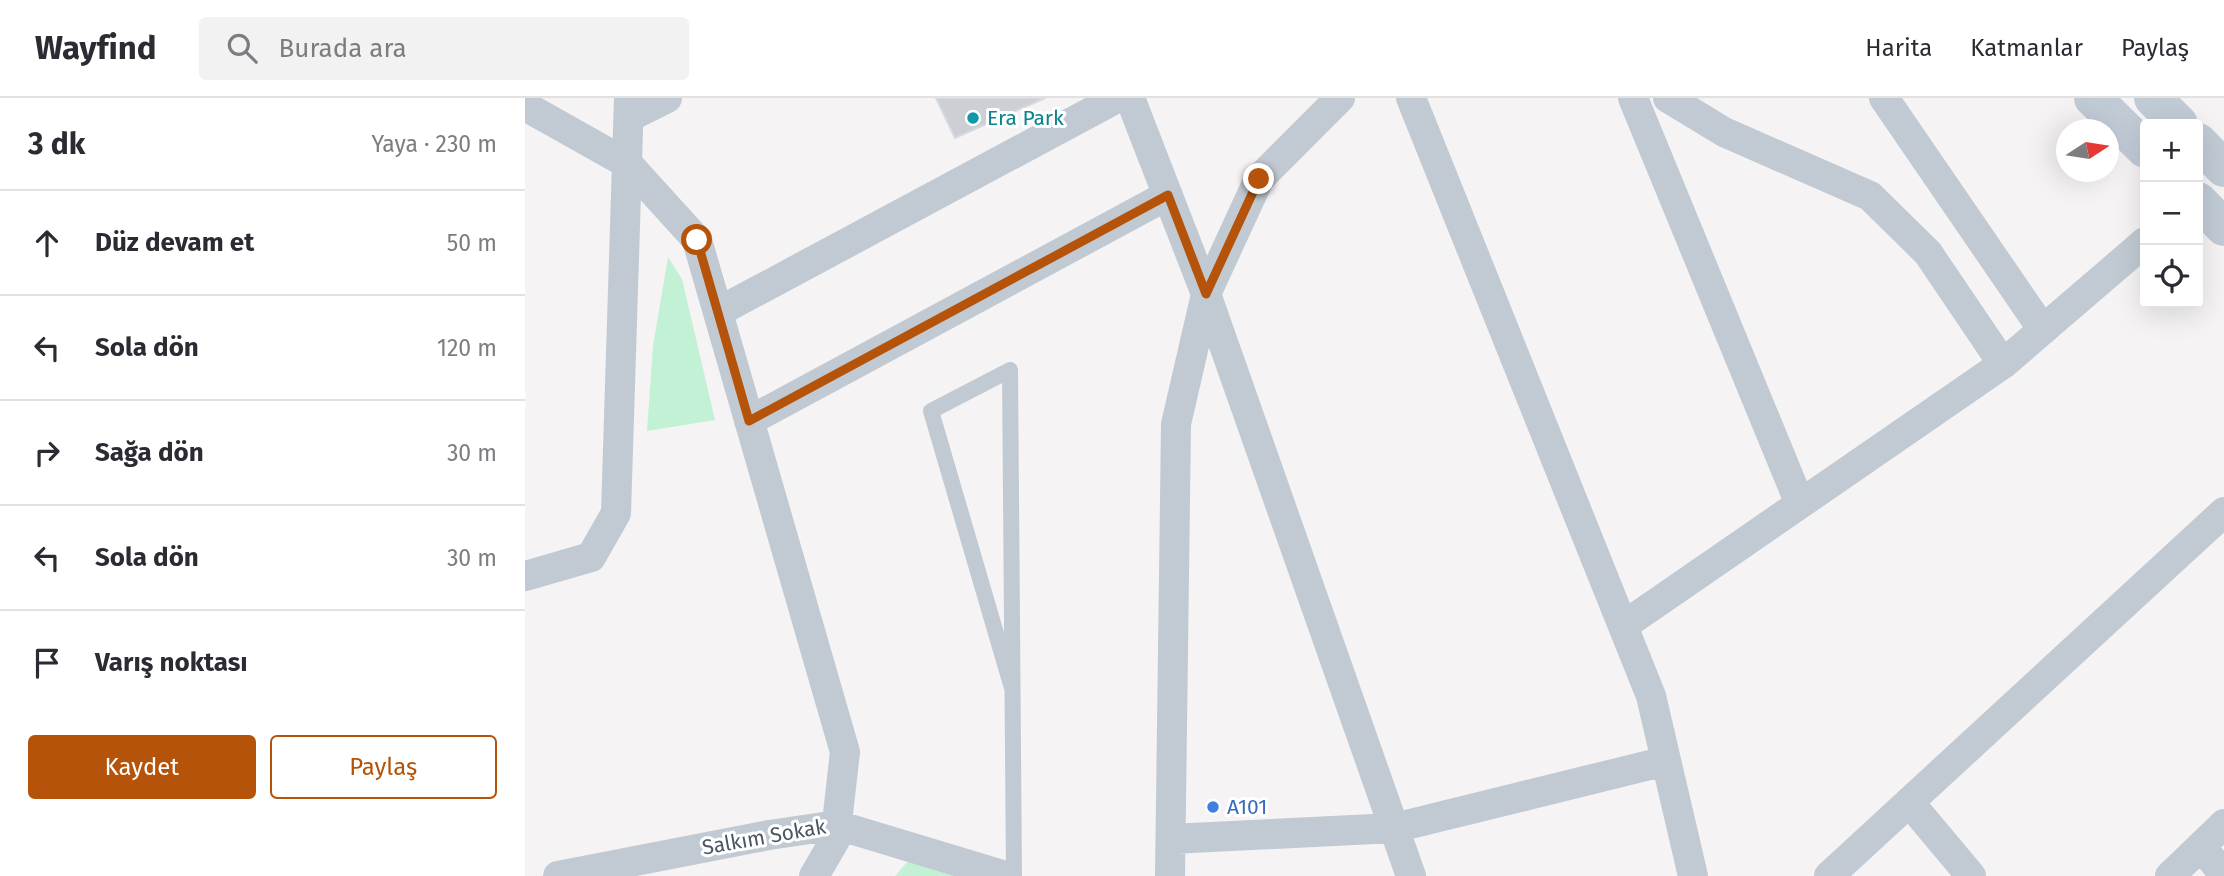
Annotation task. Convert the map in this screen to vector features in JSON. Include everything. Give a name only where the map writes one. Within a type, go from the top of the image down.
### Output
[{"type":"main road","points":[[2094,98],[2140,144]]},
{"type":"main road","points":[[2153,98],[2174,119]]},
{"type":"main road","points":[[2203,147],[2224,169]]},
{"type":"main road","points":[[2203,206],[2224,227]]},
{"type":"street","points":[[525,576],[591,557],[616,513],[629,108],[667,98]]},
{"type":"street","points":[[718,312],[1117,98]]},
{"type":"street","points":[[1130,98],[1206,294],[1411,876]]},
{"type":"street","points":[[1170,876],[1176,424],[1206,294],[1259,179],[1340,98]]},
{"type":"street","points":[[1411,98],[1651,696],[1693,876]]},
{"type":"street","points":[[1633,98],[1800,504]]},
{"type":"street","points":[[1668,98],[1724,132],[1870,196],[1928,253],[2003,364]]},
{"type":"street","points":[[1884,98],[2043,330]]},
{"type":"street","points":[[525,106],[628,164],[697,240],[845,752],[835,840],[814,876]]},
{"type":"street","points":[[749,421],[1168,195]]},
{"type":"street","points":[[1623,626],[2003,364],[2142,245]]},
{"type":"street","points":[[1829,876],[2224,512]]},
{"type":"street","points":[[1171,839],[1394,828],[1666,761]]},
{"type":"street","points":[[1909,802],[1971,876]]},
{"type":"street","points":[[2170,876],[2224,824]]},
{"type":"street","name":"Salkım Sokak","points":[[558,876],[769,835],[837,825],[1006,876]]},
{"type":"street","points":[[2201,846],[2224,875]]},
{"type":"lane","points":[[1012,688],[931,411],[1010,370],[1014,876]]},
{"type":"green space","points":[[668,257],[682,279],[715,420],[647,431],[653,346]]},
{"type":"green space","points":[[910,859],[964,876],[895,876]]},
{"type":"building","name":"Era Park","points":[[936,98],[1045,98],[955,138]]},
{"type":"place","name":"Era Park","points":[[973,118]]},
{"type":"place","name":"A101","points":[[1213,807]]},
{"type":"route","points":[[697,240],[749,421],[1168,195],[1206,294],[1259,179]]}]
